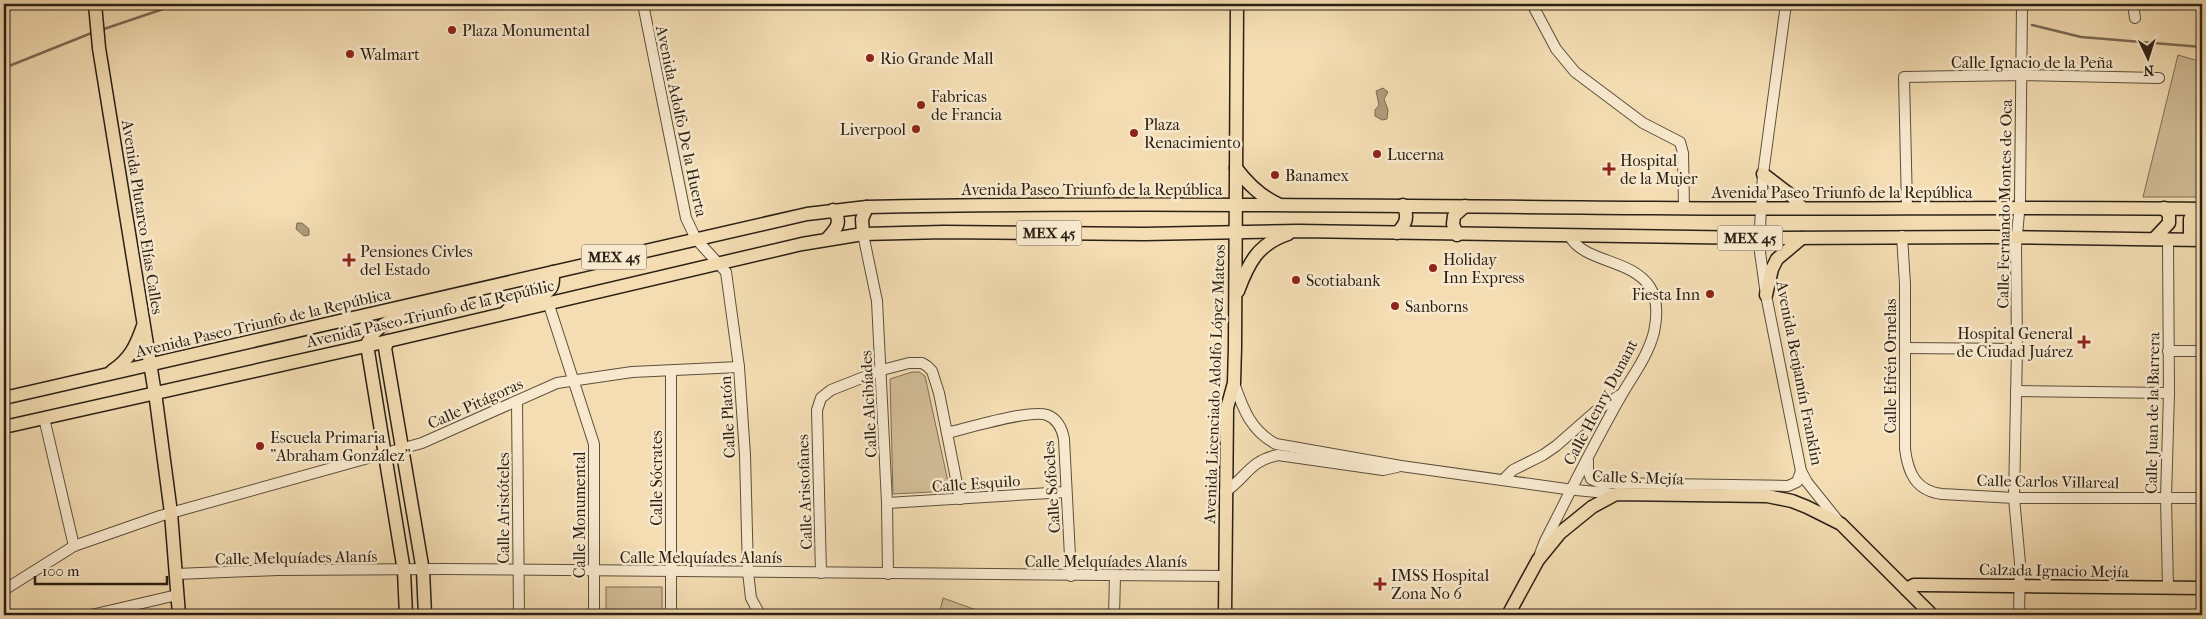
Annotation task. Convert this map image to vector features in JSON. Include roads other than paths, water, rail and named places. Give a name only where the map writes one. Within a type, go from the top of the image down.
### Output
[{"type":"main road","name":"Avenida Plutarco Elías Calles","points":[[95,4],[98,39],[151,365],[171,513],[178,615]]},
{"type":"main road","name":"Avenida Licenciado Adolfo López Mateos","points":[[1225,615],[1227,408],[1234,383],[1238,4]]},
{"type":"main road","points":[[1236,168],[1257,191],[1278,204]]},
{"type":"main road","points":[[1763,174],[1793,197],[1801,207]]},
{"type":"main road","name":"Avenida Paseo Triunfo de la República","points":[[4,398],[696,239],[833,210],[867,207],[1048,204],[1278,204],[1684,208],[2200,209]]},
{"type":"main road","points":[[1397,233],[1407,219],[1403,205]]},
{"type":"main road","points":[[1457,235],[1453,224],[1454,216],[1465,206]]},
{"type":"main road","points":[[864,234],[862,219],[867,207]]},
{"type":"main road","points":[[2154,239],[2169,224],[2169,215],[2164,208]]},
{"type":"main road","points":[[2196,240],[2190,219],[2200,209]]},
{"type":"main road","points":[[827,239],[836,230],[839,221],[833,210]]},
{"type":"main road","points":[[1235,298],[1245,271],[1257,253],[1273,239],[1298,231]]},
{"type":"main road","name":"MEX 45","points":[[864,234],[944,232],[1144,234],[1298,231],[1457,235],[1759,238],[1902,236],[2196,240]]},
{"type":"main road","name":"Avenida Paseo Triunfo de la Repúblic","points":[[4,427],[388,341],[719,263],[827,239],[864,234]]},
{"type":"main road","points":[[1766,295],[1772,269],[1777,259],[1802,238]]},
{"type":"main road","points":[[506,312],[516,300],[546,293],[550,290],[553,282],[553,272]]},
{"type":"main road","points":[[406,615],[404,571],[367,345],[372,335],[379,328],[408,315],[448,305],[456,301],[462,292]]},
{"type":"main road","points":[[408,315],[399,321],[398,327],[404,333],[411,335]]},
{"type":"main road","points":[[108,374],[124,363],[130,355],[137,345],[144,323]]},
{"type":"main road","points":[[388,341],[385,348],[423,570],[425,615]]},
{"type":"main road","points":[[1538,560],[1560,533],[1581,515],[1616,494]]},
{"type":"main road","name":"Calle S. Mejía","points":[[1616,494],[1767,496],[1792,501],[1841,524]]},
{"type":"main road","name":"Avenida Benjamín Franklin","points":[[1841,524],[1932,615]]},
{"type":"main road","name":"Calle Henry Dunant","points":[[1508,615],[1538,560]]},
{"type":"main road","name":"Calzada Ignacio Mejía","points":[[1906,589],[1922,585],[2202,588]]},
{"type":"street","name":"Avenida Adolfo De la Huerta","points":[[644,4],[686,218],[696,239],[719,263]]},
{"type":"street","points":[[1532,4],[1556,49],[1575,72],[1643,123],[1680,142],[1683,153],[1684,208]]},
{"type":"street","name":"Avenida Benjamín Franklin","points":[[1786,4],[1763,174],[1759,238],[1766,295],[1801,471],[1807,482],[1841,524]]},
{"type":"street","points":[[2133,4],[2135,18]]},
{"type":"street","name":"Calle Fernando Montes de Oca","points":[[2020,615],[2014,498],[2017,349],[2016,237],[2019,208],[2022,75],[2021,6]]},
{"type":"street","name":"Calle Ignacio de la Peña","points":[[1906,207],[1904,77],[2022,75],[2160,78]]},
{"type":"street","name":"Calle Alcibíades","points":[[864,234],[874,284],[882,370],[888,574]]},
{"type":"street","name":"Calle Henry Dunant","points":[[1538,560],[1545,541],[1588,458],[1621,395],[1640,365],[1654,331],[1656,309],[1652,290],[1642,278],[1632,270],[1577,246],[1569,235]]},
{"type":"street","name":"Calle Efrén Ornelas","points":[[1902,236],[1905,284],[1907,463],[1914,479],[1924,489]]},
{"type":"street","name":"Calle Juan de la Barrera","points":[[2168,240],[2169,393],[2166,498],[2168,587]]},
{"type":"street","name":"Calle Platón","points":[[719,263],[726,272],[739,367],[745,455],[748,572],[751,598],[760,615]]},
{"type":"street","name":"Calle Monumental","points":[[548,302],[592,435],[595,454],[594,615]]},
{"type":"street","points":[[1906,348],[2017,349]]},
{"type":"street","points":[[2168,351],[2202,351]]},
{"type":"street","points":[[882,370],[909,363],[922,363],[936,377],[960,499]]},
{"type":"street","name":"Calle Pitágoras","points":[[4,590],[74,546],[171,513],[422,443],[557,383],[573,379],[632,372],[671,372],[739,367]]},
{"type":"street","name":"Calle Aristofanes","points":[[821,573],[817,410],[821,398],[831,390],[882,370]]},
{"type":"street","name":"Calle Sócrates","points":[[671,372],[672,615]]},
{"type":"street","name":"Calle S. Mejía","points":[[1234,383],[1249,419],[1258,432],[1276,444],[1401,466],[1572,490],[1616,494]]},
{"type":"street","points":[[2016,391],[2169,393]]},
{"type":"street","points":[[1504,480],[1513,470],[1544,455],[1596,410],[1621,395]]},
{"type":"street","name":"Calle Aristóteles","points":[[517,402],[519,615]]},
{"type":"street","name":"Calle Sófocles","points":[[947,433],[1040,414],[1048,415],[1061,426],[1064,439],[1071,576]]},
{"type":"street","points":[[44,418],[74,546]]},
{"type":"street","name":"Calle S. Mejía","points":[[1226,492],[1238,483],[1244,473],[1252,466],[1269,457],[1278,455],[1383,470],[1390,470],[1401,466]]},
{"type":"street","points":[[1588,458],[1591,479],[1600,483],[1788,486],[1797,482],[1801,471]]},
{"type":"street","name":"Calle Carlos Villareal","points":[[1924,489],[1942,494],[2014,498],[2202,498]]},
{"type":"street","name":"Calle Esquilo","points":[[887,503],[1066,492]]},
{"type":"street","name":"Calle Melquíades Alanís","points":[[176,574],[277,570],[518,570],[1226,576]]},
{"type":"street","points":[[1114,576],[1114,615]]},
{"type":"street","points":[[91,615],[177,595]]},
{"type":"waterway","points":[[101,30],[178,4]]},
{"type":"waterway","points":[[2032,25],[2081,37],[2202,47]]},
{"type":"waterway","points":[[4,68],[94,32]]},
{"type":"place","name":"Plaza Monumental","points":[[452,30]]},
{"type":"place","name":"Walmart","points":[[350,54]]},
{"type":"place","name":"Rio Grande Mall","points":[[870,58]]},
{"type":"place","name":"Fabricas de Francia","points":[[921,105]]},
{"type":"place","name":"Liverpool","points":[[916,129]]},
{"type":"place","name":"Plaza Renacimiento","points":[[1134,133]]},
{"type":"place","name":"Lucerna","points":[[1377,154]]},
{"type":"place","name":"Hospital de la Mujer","points":[[1609,169]]},
{"type":"place","name":"Banamex","points":[[1275,175]]},
{"type":"place","name":"Pensiones Civles del Estado","points":[[349,260]]},
{"type":"place","name":"Holiday Inn Express","points":[[1433,268]]},
{"type":"place","name":"Scotiabank","points":[[1296,280]]},
{"type":"place","name":"Fiesta Inn","points":[[1710,294]]},
{"type":"place","name":"Sanborns","points":[[1395,306]]},
{"type":"place","name":"Hospital General de Ciudad Juárez","points":[[2084,342]]},
{"type":"place","name":"Escuela Primaria \"Abraham González\"","points":[[260,446]]},
{"type":"place","name":"IMSS Hospital Zona No 6","points":[[1380,584]]}]
